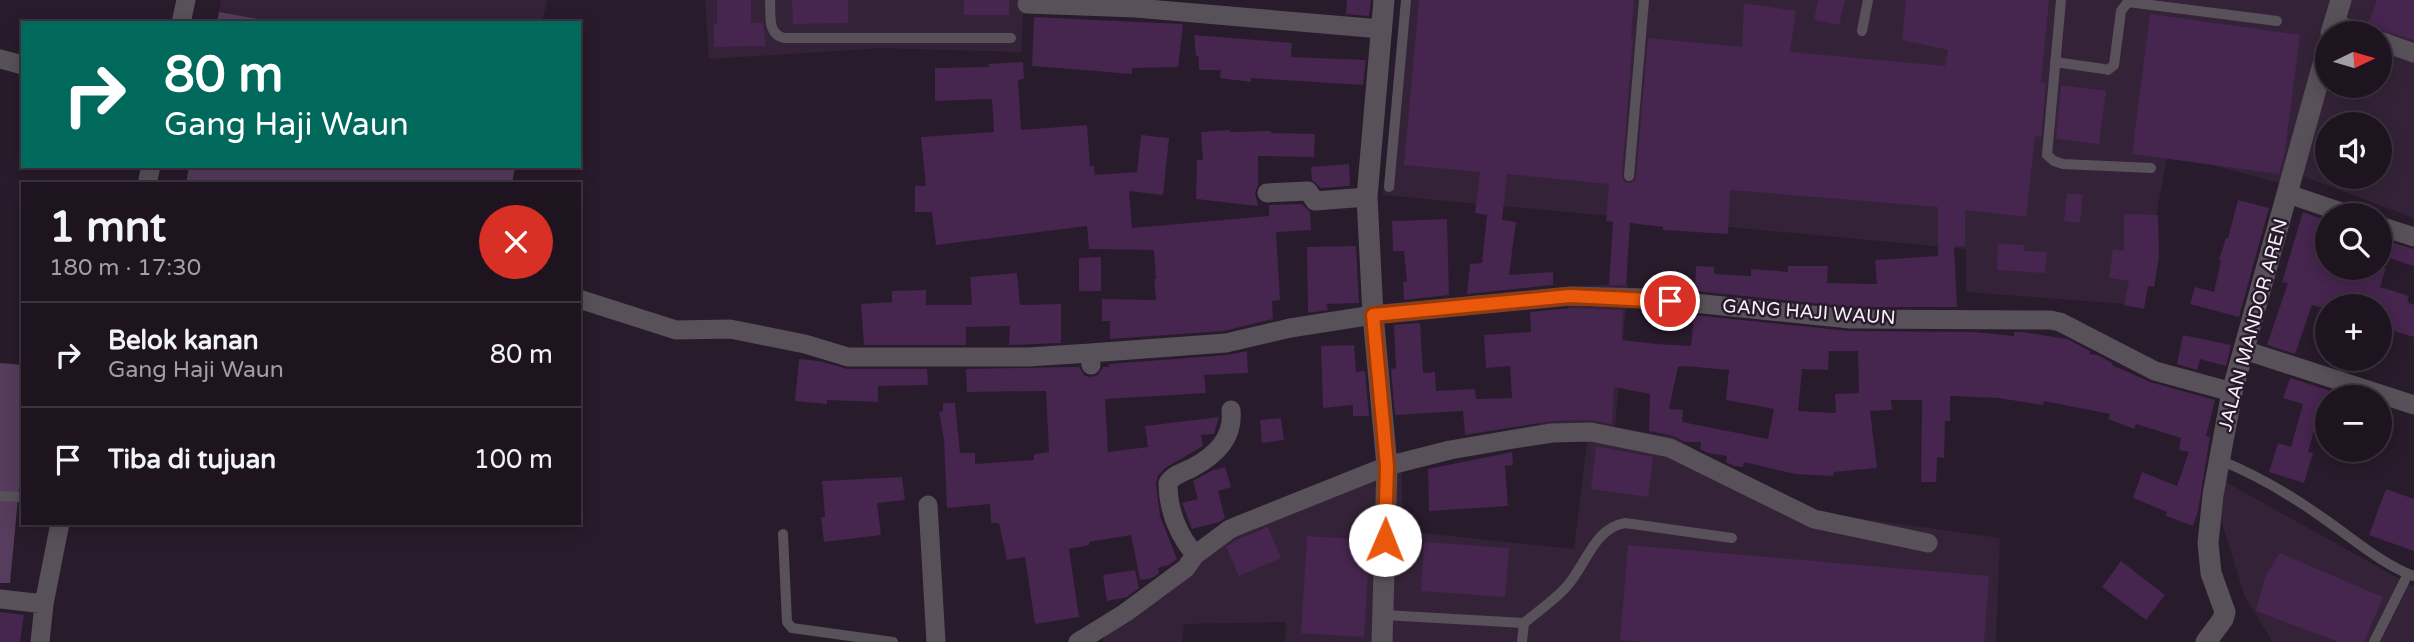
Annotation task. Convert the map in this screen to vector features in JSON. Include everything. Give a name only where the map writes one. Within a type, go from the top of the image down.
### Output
[{"type":"street","points":[[181,21],[186,0]]},
{"type":"street","points":[[1382,642],[1387,466],[1373,315],[1367,197],[1384,0]]},
{"type":"street","points":[[2334,21],[2341,0]]},
{"type":"street","points":[[1027,4],[1136,8],[1381,29]]},
{"type":"street","points":[[2392,45],[2414,53]]},
{"type":"street","points":[[0,59],[21,64]]},
{"type":"street","name":"JALAN MANDOR AREN","points":[[2206,642],[2225,612],[2209,559],[2210,522],[2232,392],[2315,94]]},
{"type":"street","points":[[1267,193],[1308,191],[1315,201],[1367,197]]},
{"type":"street","points":[[2288,194],[2315,203]]},
{"type":"street","points":[[2392,230],[2414,237]]},
{"type":"street","name":"GANG HAJI WAUN","points":[[581,300],[676,330],[730,329],[805,344],[848,357],[1091,359],[1226,343],[1290,328],[1373,315],[1570,296],[1645,298],[1850,319],[2050,320],[2060,322],[2155,371],[2232,392]]},
{"type":"street","points":[[2244,351],[2414,404]]},
{"type":"street","points":[[1195,555],[1175,523],[1168,483],[1173,477],[1205,460],[1228,437],[1231,410]]},
{"type":"street","points":[[1078,642],[1125,613],[1176,576],[1195,555],[1230,529],[1387,466],[1450,450],[1552,433],[1591,432],[1670,448],[1814,519],[1928,542]]},
{"type":"street","points":[[929,505],[936,642]]},
{"type":"street","points":[[40,642],[44,604],[60,525]]},
{"type":"street","points":[[0,599],[44,604]]},
{"type":"lane","points":[[770,0],[772,30],[777,36],[784,38],[1011,38]]},
{"type":"lane","points":[[1389,187],[1406,0]]},
{"type":"lane","points":[[1629,176],[1644,0]]},
{"type":"lane","points":[[1863,31],[1868,0]]},
{"type":"lane","points":[[2061,0],[2047,155],[2063,164],[2151,168]]},
{"type":"lane","points":[[2055,62],[2111,68],[2114,65],[2122,11],[2128,2],[2277,21]]},
{"type":"lane","points":[[2220,460],[2250,473],[2411,575],[2374,642]]},
{"type":"lane","points":[[0,496],[21,498]]},
{"type":"lane","points":[[1522,642],[1524,623],[1566,587],[1602,534],[1613,525],[1625,523],[1732,538]]},
{"type":"lane","points":[[783,534],[787,622],[792,628],[893,642]]},
{"type":"lane","points":[[1384,615],[1524,623]]},
{"type":"shaded area","points":[[221,0],[547,0],[542,21],[270,21],[219,12]]},
{"type":"shaded area","points":[[705,0],[1024,0],[1021,52],[882,48],[709,59]]},
{"type":"shaded area","points":[[1402,0],[2414,0],[2414,218],[2392,210],[2392,203],[2374,203],[2337,189],[2392,189],[2392,112],[2315,112],[2315,181],[2289,171],[2283,184],[2168,153],[2139,305],[1966,292],[1966,249],[1383,195]]},
{"type":"shaded area","points":[[219,12],[270,21],[217,21]]},
{"type":"shaded area","points":[[189,168],[515,168],[512,182],[186,182]]},
{"type":"shaded area","points":[[1628,284],[1615,427],[1673,437],[1806,511],[2000,538],[1996,642],[1285,642],[1286,622],[1184,624],[1182,642],[1103,642],[1104,637],[1228,523],[1401,452],[1403,531],[1574,549],[1589,426],[1539,430],[1532,350],[1564,350],[1570,286]]},
{"type":"shaded area","points":[[0,363],[21,365],[21,466],[10,583],[0,583]]},
{"type":"shaded area","points":[[2224,481],[2414,587],[2414,642],[2273,642],[2245,597],[2220,517]]},
{"type":"building","points":[[717,0],[751,0],[751,23],[763,23],[766,46],[714,47]]},
{"type":"building","points":[[792,0],[848,0],[848,23],[793,24]]},
{"type":"building","points":[[964,0],[1009,0],[1009,15],[964,15]]},
{"type":"building","points":[[1347,0],[1371,0],[1369,16],[1346,14]]},
{"type":"building","points":[[1419,0],[1634,0],[1622,175],[1624,182],[1629,183],[1635,181],[1636,177],[1648,38],[1742,47],[1744,4],[1758,5],[1796,11],[1790,52],[1945,66],[1948,50],[1902,40],[1906,0],[2049,0],[2041,82],[2046,83],[2041,137],[2035,136],[2026,217],[1965,210],[1965,246],[1954,246],[1957,307],[1851,307],[1695,291],[1696,266],[1714,267],[1714,274],[1751,276],[1751,269],[1788,272],[1788,266],[1828,266],[1827,283],[1877,284],[1875,260],[1938,256],[1938,207],[1730,190],[1728,234],[1663,230],[1663,227],[1630,223],[1626,285],[1609,285],[1613,222],[1606,221],[1609,184],[1507,174],[1502,220],[1516,222],[1509,275],[1553,272],[1553,285],[1467,294],[1470,264],[1482,263],[1487,215],[1475,213],[1480,172],[1404,165]]},
{"type":"building","points":[[1818,0],[1845,0],[1839,25],[1814,20]]},
{"type":"building","points":[[2377,0],[2414,0],[2414,40],[2392,34],[2392,21],[2369,21]]},
{"type":"building","points":[[2150,14],[2300,35],[2285,151],[2279,174],[2132,154]]},
{"type":"building","points":[[1034,17],[1181,24],[1178,67],[1132,68],[1132,74],[1032,66]]},
{"type":"building","points":[[1194,35],[1292,43],[1291,57],[1366,60],[1363,85],[1251,78],[1251,82],[1220,78],[1221,70],[1199,70]]},
{"type":"building","points":[[1023,62],[1024,79],[1018,80],[1021,130],[1087,125],[1090,166],[1094,166],[1095,175],[1137,172],[1141,135],[1169,138],[1163,195],[1129,191],[1132,228],[1269,216],[1269,205],[1302,204],[1310,212],[1311,230],[1276,232],[1280,300],[1272,301],[1273,319],[1224,331],[1110,339],[1110,321],[1102,321],[1102,299],[1156,300],[1154,250],[1089,249],[1087,226],[936,245],[932,212],[915,212],[915,186],[926,186],[921,137],[994,132],[992,99],[935,101],[935,68],[989,67],[988,64]]},
{"type":"building","points":[[2061,85],[2106,91],[2099,144],[2056,139]]},
{"type":"building","points":[[1230,130],[1315,134],[1314,157],[1258,156],[1258,185],[1255,193],[1258,206],[1196,199],[1197,160],[1203,160],[1201,132]]},
{"type":"building","points":[[1349,164],[1350,186],[1321,188],[1312,180],[1311,167]]},
{"type":"building","points":[[2067,193],[2083,195],[2080,223],[2064,221]]},
{"type":"building","points":[[2238,200],[2269,208],[2239,317],[2190,304],[2195,287],[2214,292],[2221,261],[2219,260]]},
{"type":"building","points":[[2303,212],[2315,216],[2315,280],[2382,280],[2380,287],[2409,296],[2407,302],[2414,305],[2414,337],[2392,331],[2392,294],[2315,294],[2315,306],[2312,305],[2295,354],[2267,345],[2288,283],[2282,282]]},
{"type":"building","points":[[2124,214],[2158,215],[2159,257],[2154,287],[2148,286],[2144,309],[2124,305],[2129,281],[2109,278],[2113,249],[2124,251]]},
{"type":"building","points":[[1447,219],[1449,295],[1404,300],[1403,282],[1407,281],[1404,251],[1393,251],[1392,221]]},
{"type":"building","points":[[2392,243],[2414,249],[2414,266],[2392,259]]},
{"type":"building","points":[[1998,244],[2025,245],[2024,251],[2047,252],[2045,273],[1997,270]]},
{"type":"building","points":[[1356,246],[1359,303],[1326,304],[1328,310],[1308,313],[1307,247]]},
{"type":"building","points":[[1101,257],[1101,291],[1079,291],[1079,258]]},
{"type":"building","points":[[1017,273],[1020,305],[1061,304],[1061,343],[1009,345],[1010,326],[966,327],[966,345],[864,345],[861,304],[892,302],[892,291],[926,290],[926,305],[972,305],[970,277]]},
{"type":"building","points":[[1570,308],[1623,310],[1622,340],[1691,346],[1694,315],[1849,331],[1975,332],[2014,336],[2014,332],[2023,332],[2067,339],[2090,351],[2089,354],[2098,355],[2112,365],[2150,382],[2215,400],[2206,436],[2210,437],[2198,511],[2193,526],[2166,516],[2167,512],[2133,498],[2142,472],[2177,486],[2189,452],[2179,450],[2181,438],[2136,424],[2134,429],[2108,419],[2110,414],[2044,401],[2043,405],[1998,398],[1950,396],[1950,421],[1945,421],[1944,458],[1937,457],[1936,482],[1921,482],[1922,400],[1891,400],[1892,410],[1870,411],[1877,468],[1834,472],[1833,476],[1795,474],[1744,462],[1743,467],[1734,466],[1726,462],[1727,456],[1700,449],[1701,442],[1685,442],[1673,436],[1649,431],[1650,394],[1614,387],[1612,424],[1591,420],[1552,421],[1465,435],[1463,411],[1395,415],[1391,369],[1396,368],[1394,325],[1420,323],[1423,373],[1435,372],[1436,391],[1475,389],[1476,399],[1512,398],[1510,366],[1486,368],[1484,335],[1531,332],[1530,312]],"holes":[[[1829,351],[1858,351],[1859,393],[1835,394],[1836,413],[1798,411],[1802,369],[1828,370]],[[1678,367],[1729,370],[1726,400],[1774,409],[1768,439],[1682,422],[1683,410],[1669,409]]]},
{"type":"building","points":[[2183,335],[2231,345],[2226,366],[2200,359],[2197,370],[2177,364]]},
{"type":"building","points":[[1354,345],[1356,372],[1365,371],[1369,416],[1353,416],[1353,405],[1323,408],[1321,346]]},
{"type":"building","points":[[1247,351],[1248,373],[1204,375],[1206,393],[1105,399],[1108,452],[1148,447],[1145,426],[1219,417],[1214,434],[1201,435],[1203,446],[1165,468],[1158,476],[1156,483],[1160,516],[1177,559],[1158,568],[1159,573],[1152,578],[1140,580],[1131,535],[1089,542],[1089,545],[1069,549],[1079,617],[1035,624],[1025,557],[1007,560],[999,523],[991,523],[990,504],[947,508],[944,439],[939,412],[943,411],[943,403],[955,403],[960,453],[975,453],[975,464],[1034,460],[1034,454],[1049,452],[1046,391],[967,392],[966,369],[1079,367],[1085,376],[1091,377],[1098,375],[1103,367],[1109,367],[1109,364],[1227,355]]},
{"type":"building","points":[[799,359],[848,369],[927,369],[928,385],[878,386],[878,402],[827,400],[827,404],[795,401]]},
{"type":"building","points":[[2290,378],[2315,386],[2315,428],[2308,452],[2313,453],[2304,483],[2269,472],[2278,443],[2291,447],[2303,404],[2283,398]]},
{"type":"building","points":[[1281,418],[1284,440],[1262,443],[1260,420]]},
{"type":"building","points":[[1596,446],[1653,457],[1648,497],[1591,489]]},
{"type":"building","points":[[1512,452],[1513,465],[1505,466],[1508,506],[1429,511],[1428,469]]},
{"type":"building","points":[[1225,467],[1231,487],[1218,491],[1225,518],[1192,529],[1182,503],[1198,499],[1193,481]]},
{"type":"building","points":[[902,477],[905,500],[877,503],[881,535],[824,542],[821,517],[825,517],[822,481]]},
{"type":"building","points":[[2386,489],[2414,499],[2414,551],[2369,535]]},
{"type":"building","points":[[1268,527],[1281,558],[1239,576],[1226,547]]},
{"type":"building","points":[[1307,536],[1370,540],[1364,637],[1301,633]]},
{"type":"building","points":[[1424,542],[1509,548],[1505,597],[1421,591]]},
{"type":"building","points":[[1628,545],[1989,576],[1984,642],[1620,640]]},
{"type":"building","points":[[2280,553],[2383,597],[2364,642],[2339,642],[2256,611],[2265,577]]},
{"type":"building","points":[[2121,561],[2165,595],[2146,620],[2102,587]]},
{"type":"building","points":[[1135,570],[1139,588],[1127,597],[1107,601],[1103,575]]},
{"type":"building","points":[[0,612],[24,615],[20,642],[0,642]]},
{"type":"route","points":[[1385,540],[1387,466],[1373,315],[1570,296],[1670,301]]}]
